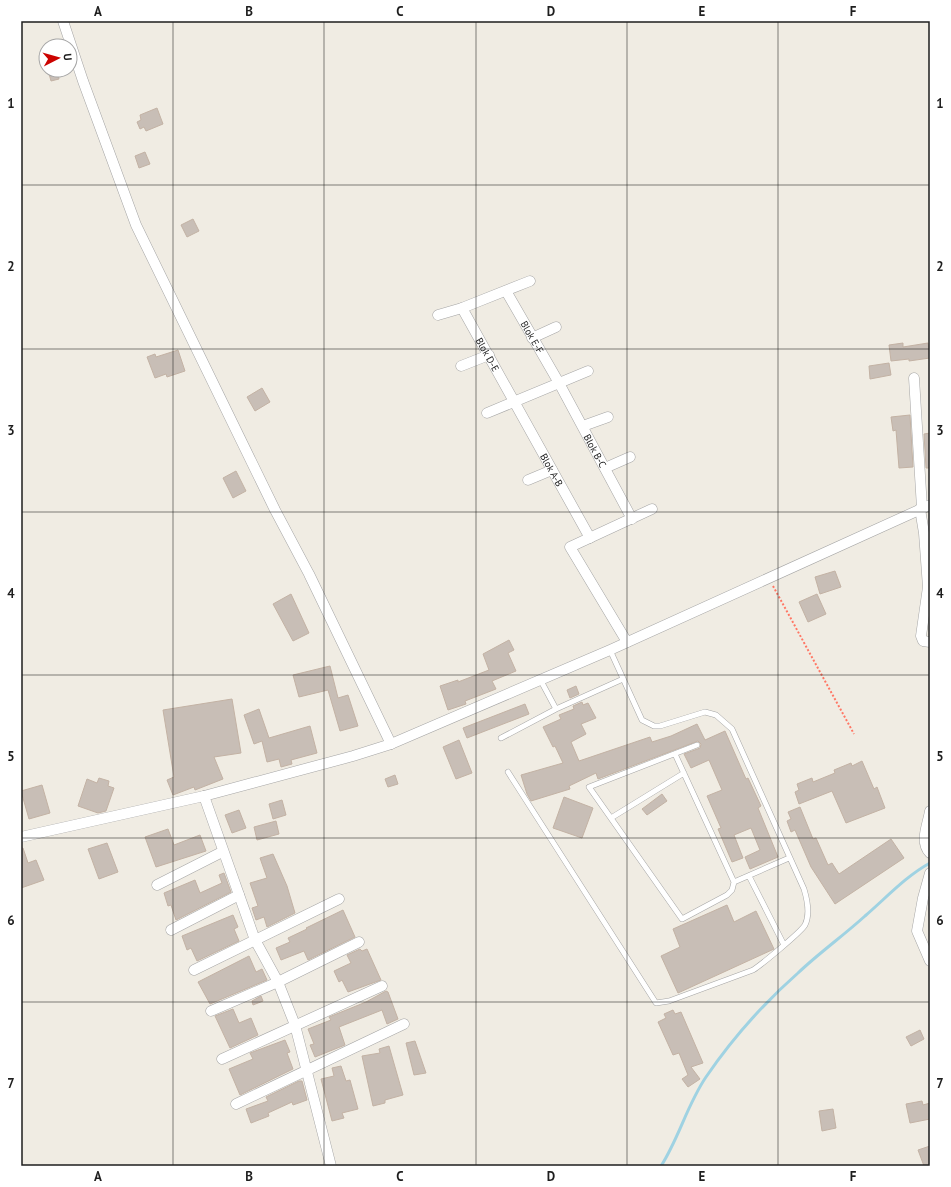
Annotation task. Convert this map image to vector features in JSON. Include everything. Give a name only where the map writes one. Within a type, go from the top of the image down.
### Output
[{"type":"street","points":[[63,21],[136,225],[275,510],[309,574],[391,744]]},
{"type":"street","points":[[438,315],[462,308],[530,281]]},
{"type":"street","name":"Blok E-F","points":[[506,291],[559,383]]},
{"type":"street","name":"Blok D-E","points":[[462,308],[489,355],[513,402]]},
{"type":"street","points":[[532,338],[556,327]]},
{"type":"street","points":[[461,366],[489,355]]},
{"type":"street","points":[[487,413],[588,371]]},
{"type":"street","points":[[914,378],[924,507],[924,533],[928,587],[921,636],[923,641],[930,642]]},
{"type":"street","name":"Blok B-C","points":[[559,383],[632,519]]},
{"type":"street","name":"Blok A-B","points":[[513,402],[590,538]]},
{"type":"street","points":[[583,426],[608,417]]},
{"type":"street","points":[[605,468],[630,457]]},
{"type":"street","points":[[528,480],[552,470]]},
{"type":"street","points":[[21,837],[204,796],[353,756],[391,744],[541,681],[924,507]]},
{"type":"street","points":[[627,642],[570,547],[652,509]]},
{"type":"street","points":[[204,796],[222,852],[255,940],[278,982],[295,1025],[331,1166]]},
{"type":"street","points":[[930,811],[924,837],[926,846],[930,853]]},
{"type":"street","points":[[157,885],[222,852]]},
{"type":"street","points":[[930,873],[923,898],[917,931],[930,962]]},
{"type":"street","points":[[171,930],[239,895]]},
{"type":"street","points":[[194,970],[339,899]]},
{"type":"street","points":[[211,1011],[278,982],[359,942]]},
{"type":"street","points":[[222,1059],[382,986]]},
{"type":"street","points":[[236,1104],[404,1024]]},
{"type":"lane","points":[[508,772],[656,1003],[669,1001],[753,970],[762,965],[805,925],[808,907],[804,889],[732,729],[716,715],[705,712],[660,726],[649,724],[642,720],[610,650]]},
{"type":"lane","points":[[501,738],[556,709],[623,679]]},
{"type":"lane","points":[[541,681],[556,709]]},
{"type":"lane","points":[[675,754],[734,882],[732,890],[727,895],[682,919],[589,787],[697,745]]},
{"type":"lane","points":[[611,818],[684,772]]},
{"type":"lane","points":[[734,882],[789,858]]},
{"type":"lane","points":[[749,876],[784,944]]},
{"type":"path","points":[[768,578],[854,734]]},
{"type":"building","points":[[50,78],[59,78],[59,79],[51,81]]},
{"type":"building","points":[[157,108],[163,124],[146,131],[144,127],[140,129],[137,122],[141,120],[140,115]]},
{"type":"building","points":[[145,152],[150,164],[139,168],[135,156]]},
{"type":"building","points":[[193,219],[199,231],[187,237],[181,225]]},
{"type":"building","points":[[903,343],[903,347],[928,343],[930,358],[909,361],[909,359],[891,361],[889,345]]},
{"type":"building","points":[[178,350],[185,371],[167,377],[166,374],[155,378],[147,357],[155,354],[156,357]]},
{"type":"building","points":[[889,363],[891,375],[870,379],[869,366]]},
{"type":"building","points":[[262,388],[270,402],[255,411],[247,397]]},
{"type":"building","points":[[910,415],[913,467],[899,468],[896,430],[893,431],[891,417]]},
{"type":"building","points":[[930,433],[930,468],[926,468],[924,434]]},
{"type":"building","points":[[236,471],[246,491],[233,498],[223,478]]},
{"type":"building","points":[[835,571],[841,587],[820,594],[815,577]]},
{"type":"building","points":[[291,594],[309,633],[293,641],[273,604]]},
{"type":"building","points":[[817,594],[826,614],[808,622],[799,602]]},
{"type":"building","points":[[509,640],[514,650],[508,653],[516,671],[492,681],[496,689],[465,701],[466,704],[448,710],[440,686],[458,680],[458,682],[489,670],[483,654]]},
{"type":"building","points":[[330,666],[338,698],[348,695],[358,726],[340,731],[328,690],[299,697],[293,675]]},
{"type":"building","points":[[576,686],[579,694],[570,698],[567,690]]},
{"type":"building","points":[[232,699],[241,753],[214,757],[223,779],[195,790],[194,787],[173,795],[167,780],[174,777],[163,710]]},
{"type":"building","points":[[582,702],[583,705],[588,703],[596,718],[581,724],[586,734],[571,742],[579,761],[650,737],[652,742],[671,736],[697,724],[705,740],[725,731],[746,779],[748,778],[761,806],[758,808],[778,857],[750,869],[745,857],[760,850],[751,828],[734,835],[743,858],[732,862],[718,829],[721,828],[707,796],[722,790],[709,760],[691,768],[684,754],[700,748],[701,744],[698,741],[598,779],[596,773],[569,786],[570,789],[531,801],[527,794],[521,775],[563,763],[555,746],[553,747],[543,727],[561,719],[559,715],[574,709],[573,706]]},
{"type":"building","points":[[525,704],[529,714],[467,738],[463,728]]},
{"type":"building","points":[[259,709],[269,738],[310,726],[317,753],[291,760],[292,764],[281,767],[279,759],[267,762],[262,741],[254,744],[244,715]]},
{"type":"building","points":[[459,740],[472,773],[456,779],[443,747]]},
{"type":"building","points":[[862,761],[874,789],[877,787],[885,808],[846,823],[832,791],[799,804],[795,792],[799,790],[797,784],[812,778],[813,782],[835,773],[834,770],[851,763],[852,766]]},
{"type":"building","points":[[395,775],[398,784],[388,787],[385,779]]},
{"type":"building","points":[[99,778],[109,781],[108,786],[114,788],[106,811],[98,813],[78,806],[87,779],[97,783]]},
{"type":"building","points":[[42,785],[50,813],[29,819],[21,791]]},
{"type":"building","points":[[662,794],[667,801],[647,815],[642,809]]},
{"type":"building","points":[[564,797],[593,808],[582,838],[553,828]]},
{"type":"building","points":[[282,800],[286,815],[273,819],[269,804]]},
{"type":"building","points":[[800,807],[813,839],[816,838],[828,865],[832,863],[839,874],[891,839],[904,858],[835,904],[811,867],[795,830],[791,832],[787,821],[791,819],[788,812]]},
{"type":"building","points":[[239,810],[246,828],[232,833],[225,815]]},
{"type":"building","points":[[276,821],[279,834],[257,840],[254,827]]},
{"type":"building","points":[[168,829],[174,845],[200,835],[206,851],[156,867],[145,837]]},
{"type":"building","points":[[107,843],[118,872],[99,879],[88,849]]},
{"type":"building","points":[[21,848],[23,848],[28,863],[36,860],[44,880],[21,888]]},
{"type":"building","points":[[273,854],[287,886],[295,913],[267,927],[264,917],[256,920],[252,908],[258,906],[250,883],[267,878],[260,858]]},
{"type":"building","points":[[224,873],[231,892],[176,920],[171,905],[168,906],[164,893],[195,880],[200,893],[222,883],[219,875]]},
{"type":"building","points":[[727,905],[734,922],[756,911],[774,949],[678,993],[661,956],[680,947],[673,929]]},
{"type":"building","points":[[343,910],[355,937],[308,960],[304,951],[281,960],[276,948],[290,942],[288,938]]},
{"type":"building","points":[[233,915],[238,927],[234,929],[239,941],[197,961],[191,948],[187,950],[182,936]]},
{"type":"building","points":[[360,949],[362,951],[367,949],[381,980],[348,992],[342,980],[339,982],[334,971],[351,963],[347,955]]},
{"type":"building","points":[[249,956],[256,972],[262,969],[267,980],[210,1004],[198,982]]},
{"type":"building","points":[[386,991],[388,992],[398,1019],[387,1024],[382,1010],[339,1027],[345,1045],[315,1057],[310,1045],[314,1044],[308,1029],[331,1020],[329,1017],[366,1002]]},
{"type":"building","points":[[261,996],[263,1001],[253,1005],[252,1001]]},
{"type":"building","points":[[233,1009],[239,1023],[251,1018],[258,1035],[230,1048],[215,1016]]},
{"type":"building","points":[[673,1010],[675,1014],[681,1012],[703,1063],[691,1067],[700,1079],[688,1087],[682,1079],[688,1075],[679,1053],[673,1055],[658,1022],[666,1018],[664,1014]]},
{"type":"building","points":[[920,1030],[924,1039],[911,1046],[906,1037]]},
{"type":"building","points":[[285,1040],[290,1052],[287,1053],[293,1069],[240,1095],[229,1069],[253,1059],[250,1053]]},
{"type":"building","points":[[415,1041],[426,1073],[414,1075],[406,1043]]},
{"type":"building","points":[[389,1046],[403,1095],[385,1100],[385,1103],[373,1106],[362,1056],[380,1053],[379,1049]]},
{"type":"building","points":[[341,1066],[346,1081],[350,1080],[358,1109],[342,1113],[344,1118],[332,1121],[321,1079],[334,1076],[332,1068]]},
{"type":"building","points":[[299,1081],[302,1081],[307,1100],[293,1105],[292,1102],[268,1113],[269,1116],[251,1123],[246,1109],[268,1101],[266,1097]]},
{"type":"building","points":[[922,1101],[923,1105],[930,1103],[930,1119],[910,1123],[906,1104]]},
{"type":"building","points":[[833,1109],[836,1128],[822,1131],[819,1111]]},
{"type":"building","points":[[930,1146],[930,1166],[924,1166],[918,1150]]},
{"type":"waterway","points":[[661,1166],[699,1088],[716,1063],[749,1022],[806,966],[904,881],[930,863]]}]
